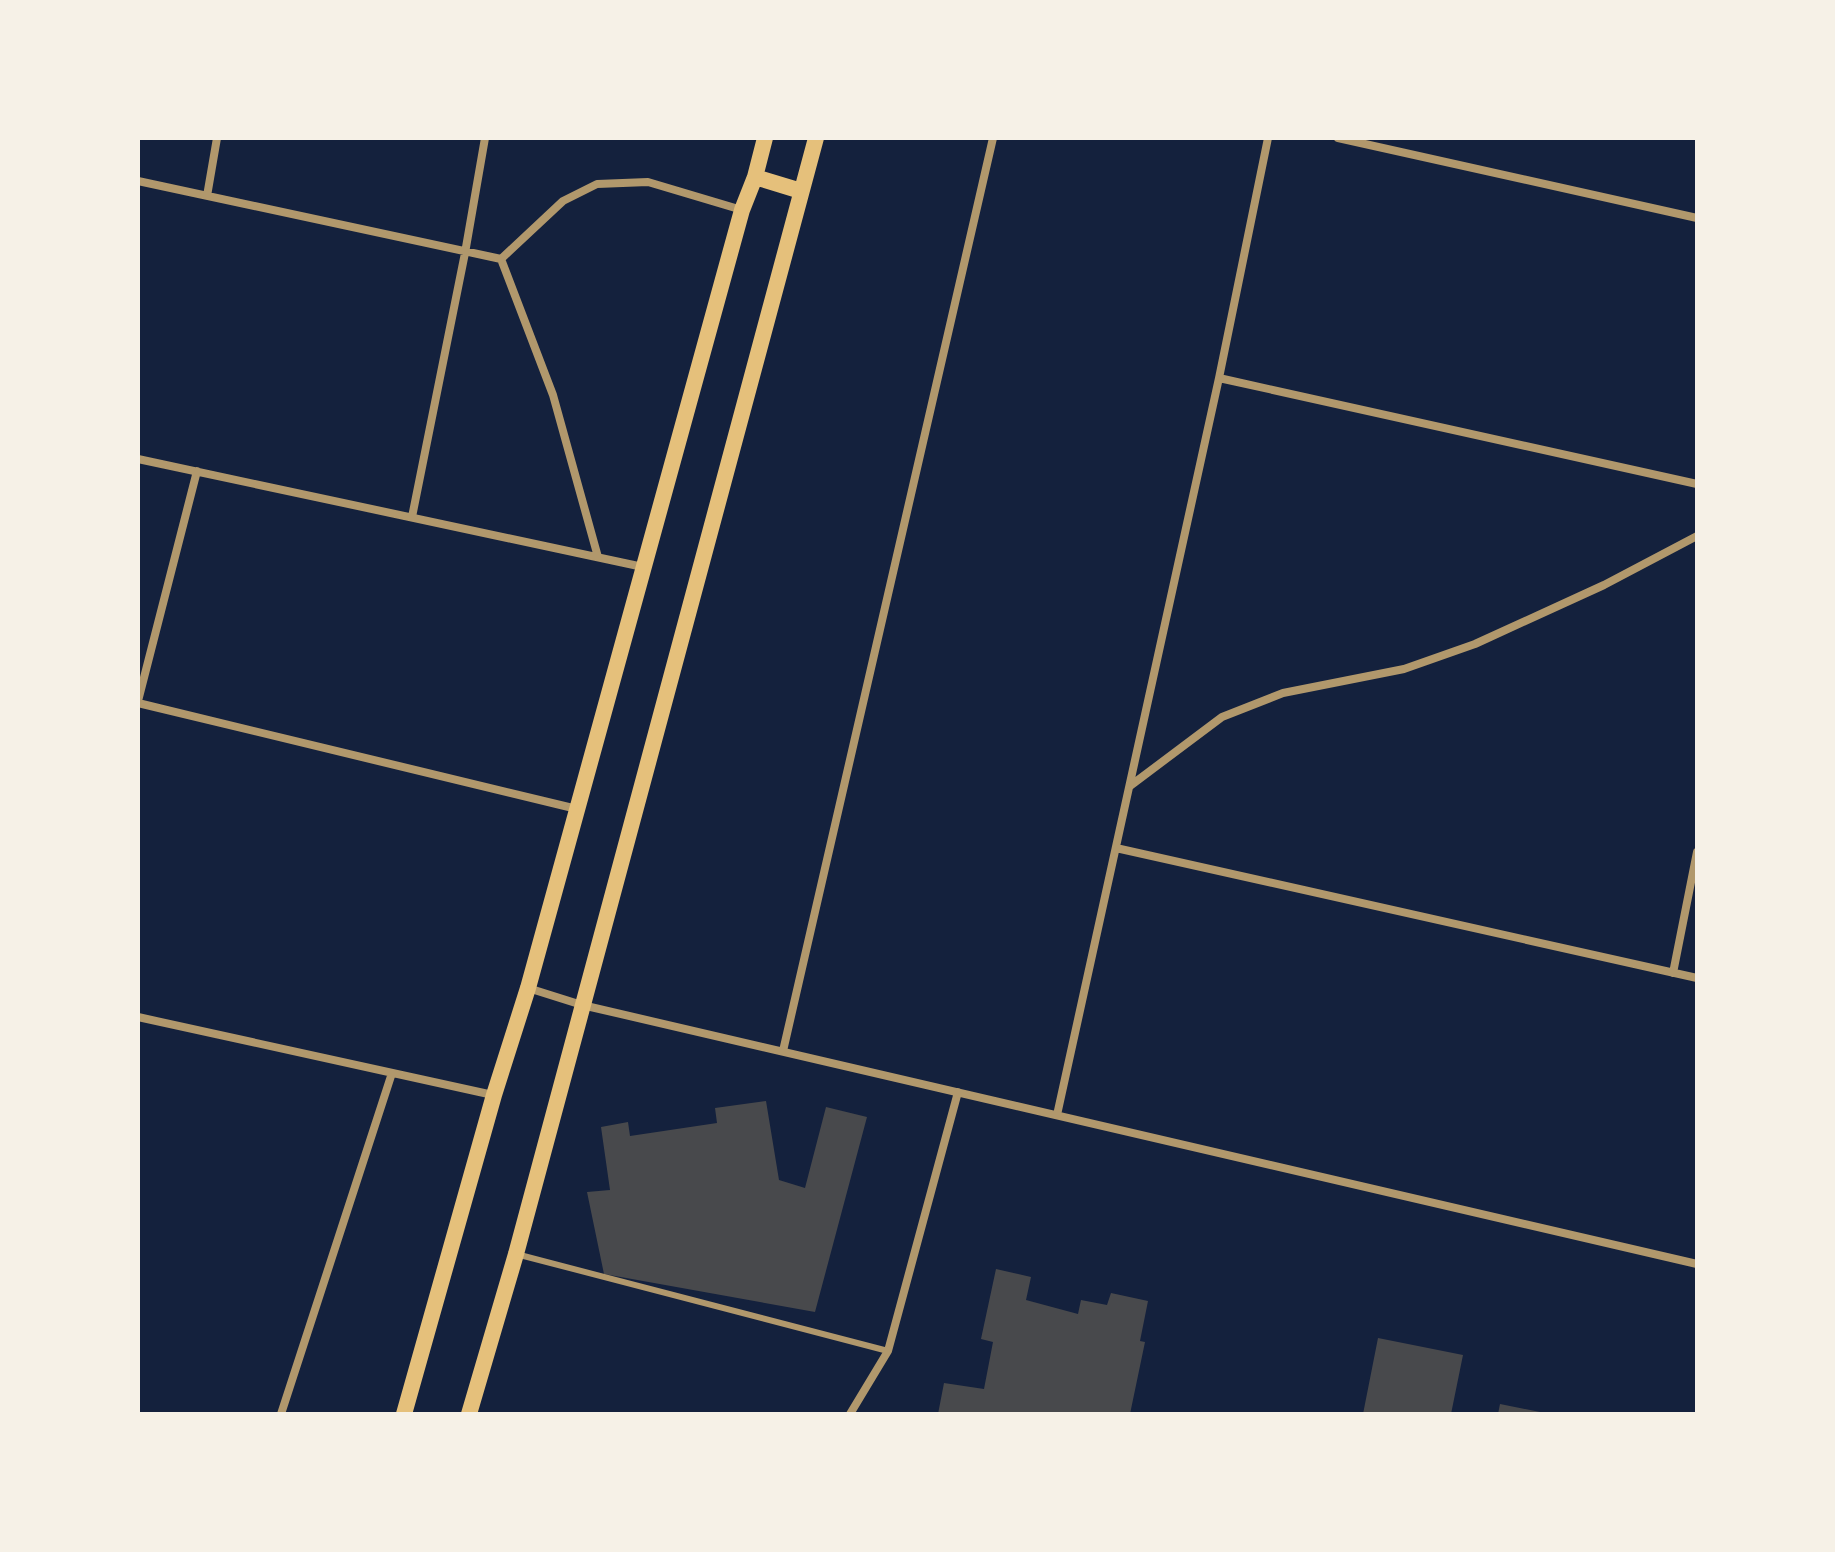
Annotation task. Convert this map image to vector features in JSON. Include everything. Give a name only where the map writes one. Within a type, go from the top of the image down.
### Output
[{"type":"main road","points":[[404,1414],[494,1095],[528,988],[742,210],[765,138]]},
{"type":"main road","points":[[469,1414],[516,1254],[816,138]]},
{"type":"main road","points":[[755,177],[801,191]]},
{"type":"street","points":[[207,196],[217,138]]},
{"type":"street","points":[[412,517],[485,138]]},
{"type":"street","points":[[783,1051],[993,138]]},
{"type":"street","points":[[1057,1115],[1219,378],[1268,138]]},
{"type":"street","points":[[1338,138],[1697,218]]},
{"type":"street","points":[[138,181],[501,259]]},
{"type":"street","points":[[501,259],[563,201],[597,184],[648,182],[742,210]]},
{"type":"street","points":[[501,259],[553,395],[598,557]]},
{"type":"street","points":[[1219,378],[1697,484]]},
{"type":"street","points":[[138,459],[643,567]]},
{"type":"street","points":[[197,471],[138,702],[577,809]]},
{"type":"street","points":[[1130,786],[1222,717],[1283,693],[1404,669],[1475,644],[1604,585],[1697,536]]},
{"type":"street","points":[[1116,848],[1697,978]]},
{"type":"street","points":[[1673,973],[1697,852]]},
{"type":"street","points":[[528,988],[582,1005],[1697,1264]]},
{"type":"street","points":[[138,1017],[494,1095]]},
{"type":"street","points":[[281,1414],[392,1073]]},
{"type":"street","points":[[850,1414],[888,1351],[958,1092]]},
{"type":"lane","points":[[516,1254],[888,1351]]},
{"type":"building","points":[[766,1101],[779,1180],[805,1188],[826,1107],[867,1117],[815,1312],[604,1274],[587,1192],[610,1190],[601,1127],[628,1122],[630,1136],[717,1123],[715,1108]]},
{"type":"building","points":[[996,1269],[1031,1277],[1026,1300],[1078,1314],[1081,1300],[1107,1305],[1111,1293],[1148,1301],[1140,1341],[1145,1342],[1130,1414],[938,1414],[944,1383],[984,1389],[993,1342],[981,1339]]},
{"type":"building","points":[[1378,1338],[1463,1355],[1451,1414],[1363,1414]]},
{"type":"building","points":[[1500,1404],[1545,1413],[1545,1414],[1498,1414]]}]
